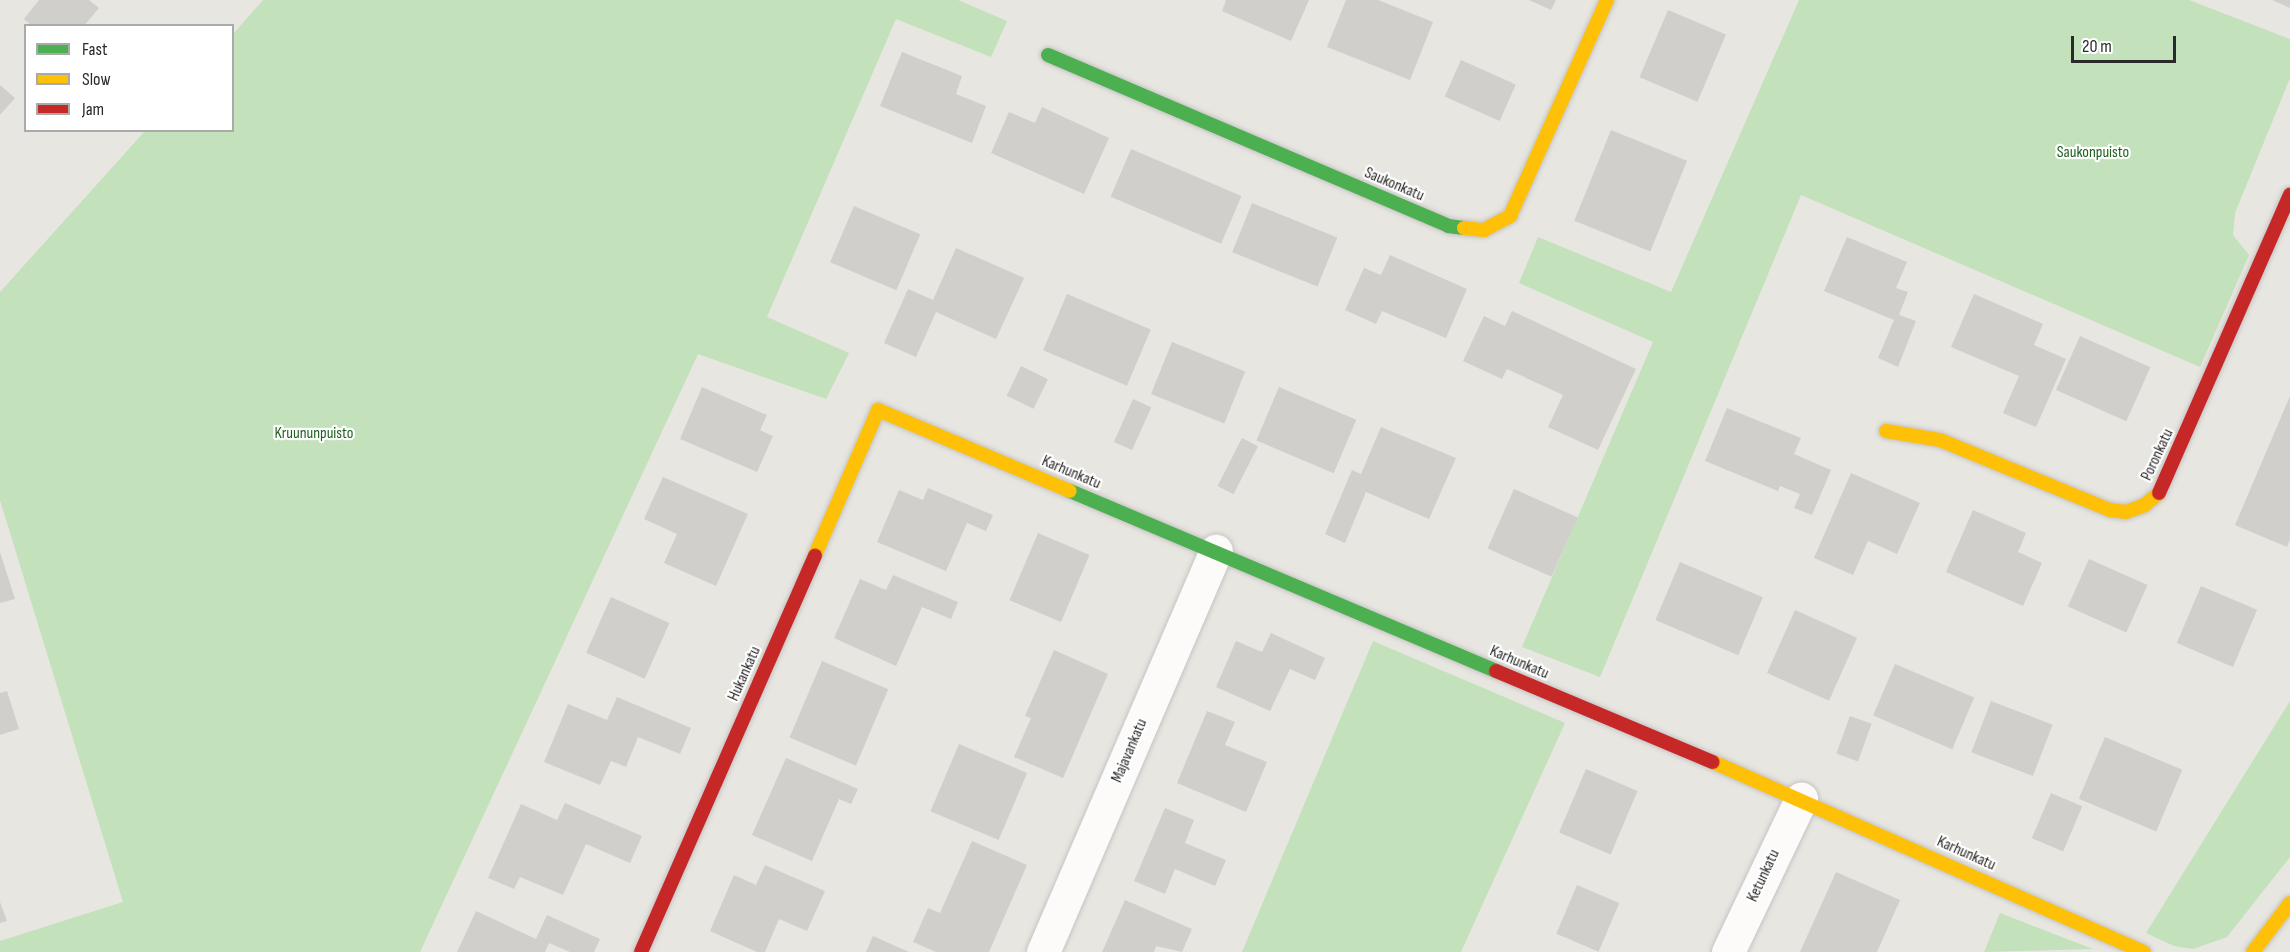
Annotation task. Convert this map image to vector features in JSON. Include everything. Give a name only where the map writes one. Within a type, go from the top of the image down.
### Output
[{"type":"street","name":"Saukonkatu","points":[[1048,55],[1448,226],[1484,230],[1510,216],[1522,196],[1607,0]]},
{"type":"street","name":"Poronkatu","points":[[1886,431],[1940,440],[2110,510],[2126,512],[2145,505],[2159,493],[2170,472],[2290,195]]},
{"type":"street","name":"Karhunkatu","points":[[878,410],[1801,799],[2144,952]]},
{"type":"street","name":"Hukankatu","points":[[641,952],[878,410]]},
{"type":"street","name":"Majavankatu","points":[[1043,952],[1216,551]]},
{"type":"street","name":"Ketunkatu","points":[[1728,952],[1801,799]]},
{"type":"street","points":[[2253,952],[2290,903]]},
{"type":"green space","name":"Kruununpuisto","points":[[263,0],[958,0],[1007,21],[991,57],[896,19],[767,317],[849,353],[826,399],[698,354],[420,952],[0,952],[0,941],[123,902],[0,500],[0,292],[144,132],[234,132],[234,33]]},
{"type":"green space","name":"Saukonpuisto","points":[[1799,0],[2189,0],[2290,39],[2290,78],[2235,213],[2233,235],[2249,255],[2200,367],[1801,195],[1600,677],[1522,647],[1653,342],[1519,283],[1538,237],[1671,292]]},
{"type":"green space","points":[[1373,641],[1565,723],[1461,952],[1242,952]]},
{"type":"green space","points":[[2290,701],[2290,857],[2227,937],[2193,949],[2174,946],[2146,933]]},
{"type":"green space","points":[[2000,913],[2093,949],[1984,952]]},
{"type":"building","points":[[39,0],[89,0],[99,8],[86,24],[30,24],[24,19]]},
{"type":"building","points":[[1226,0],[1309,0],[1291,41],[1222,11]]},
{"type":"building","points":[[1346,0],[1378,0],[1433,22],[1410,80],[1327,47]]},
{"type":"building","points":[[1529,0],[1556,0],[1551,10]]},
{"type":"building","points":[[2272,0],[2290,0],[2290,8]]},
{"type":"building","points":[[1668,10],[1726,35],[1697,102],[1639,77]]},
{"type":"building","points":[[902,52],[962,76],[956,94],[986,106],[972,143],[880,106]]},
{"type":"building","points":[[1461,60],[1516,84],[1500,121],[1445,97]]},
{"type":"building","points":[[0,85],[15,98],[0,115]]},
{"type":"building","points":[[1042,107],[1109,138],[1084,194],[991,153],[1009,112],[1035,123]]},
{"type":"building","points":[[1611,130],[1687,161],[1650,252],[1574,221]]},
{"type":"building","points":[[1131,149],[1241,196],[1221,244],[1111,197]]},
{"type":"building","points":[[1252,203],[1337,237],[1317,287],[1232,252]]},
{"type":"building","points":[[854,206],[920,234],[896,290],[830,262]]},
{"type":"building","points":[[1847,237],[1907,262],[1896,288],[1908,292],[1899,315],[1916,321],[1898,367],[1878,358],[1894,320],[1824,291]]},
{"type":"building","points":[[956,248],[1024,278],[996,339],[936,312],[916,357],[884,343],[908,289],[933,300]]},
{"type":"building","points":[[1390,255],[1467,289],[1446,338],[1382,311],[1376,324],[1345,310],[1364,268],[1381,275]]},
{"type":"building","points":[[1067,294],[1151,330],[1127,386],[1043,350]]},
{"type":"building","points":[[1974,294],[2043,324],[2034,345],[2066,359],[2036,427],[2003,413],[2019,376],[1951,347]]},
{"type":"building","points":[[1512,311],[1636,369],[1598,450],[1548,427],[1563,395],[1507,369],[1502,379],[1463,361],[1484,316],[1505,326]]},
{"type":"building","points":[[2080,336],[2150,367],[2126,421],[2056,390]]},
{"type":"building","points":[[1172,342],[1245,372],[1224,424],[1151,394]]},
{"type":"building","points":[[1021,366],[1048,379],[1033,409],[1007,396]]},
{"type":"building","points":[[702,387],[767,415],[760,430],[773,436],[757,472],[680,439]]},
{"type":"building","points":[[1279,387],[1356,420],[1334,473],[1256,440]]},
{"type":"building","points":[[2290,396],[2290,539],[2287,547],[2235,525]]},
{"type":"building","points":[[1133,399],[1151,407],[1132,450],[1114,442]]},
{"type":"building","points":[[1727,408],[1801,438],[1794,454],[1831,470],[1812,515],[1794,508],[1800,494],[1780,486],[1778,491],[1705,461]]},
{"type":"building","points":[[1381,427],[1456,458],[1429,519],[1366,492],[1345,543],[1325,534],[1352,470],[1361,474]]},
{"type":"building","points":[[1242,438],[1258,446],[1234,494],[1217,486]]},
{"type":"building","points":[[1851,473],[1920,503],[1897,554],[1868,541],[1853,575],[1814,558]]},
{"type":"building","points":[[663,477],[748,514],[716,586],[664,563],[677,534],[644,519]]},
{"type":"building","points":[[928,488],[993,515],[986,531],[967,523],[946,571],[877,542],[899,490],[923,500]]},
{"type":"building","points":[[1514,489],[1578,517],[1552,577],[1488,548]]},
{"type":"building","points":[[1973,510],[2026,533],[2018,552],[2042,563],[2023,606],[1946,572]]},
{"type":"building","points":[[1038,533],[1090,555],[1061,622],[1009,600]]},
{"type":"building","points":[[0,552],[15,599],[0,603]]},
{"type":"building","points":[[2089,559],[2147,585],[2126,633],[2068,607]]},
{"type":"building","points":[[1680,562],[1763,597],[1738,655],[1655,620]]},
{"type":"building","points":[[893,575],[958,602],[951,619],[922,607],[896,666],[834,638],[860,579],[886,590]]},
{"type":"building","points":[[2201,586],[2257,610],[2233,667],[2177,643]]},
{"type":"building","points":[[611,597],[669,623],[645,679],[586,653]]},
{"type":"building","points":[[1795,610],[1857,638],[1829,701],[1767,673]]},
{"type":"building","points":[[1271,633],[1325,658],[1315,680],[1290,669],[1270,711],[1216,687],[1236,641],[1262,652]]},
{"type":"building","points":[[1054,650],[1108,674],[1063,778],[1014,757],[1031,718],[1025,716]]},
{"type":"building","points":[[822,661],[888,689],[856,766],[790,737]]},
{"type":"building","points":[[1895,664],[1974,698],[1952,749],[1873,716]]},
{"type":"building","points":[[7,691],[19,729],[0,735],[0,693]]},
{"type":"building","points":[[617,697],[691,728],[680,754],[638,737],[626,767],[611,761],[600,785],[544,762],[568,704],[607,720]]},
{"type":"building","points":[[1991,701],[2053,725],[2033,776],[1971,752]]},
{"type":"building","points":[[1207,711],[1235,722],[1225,745],[1267,762],[1246,812],[1177,783]]},
{"type":"building","points":[[1850,716],[1872,724],[1858,761],[1836,754]]},
{"type":"building","points":[[2105,737],[2182,770],[2156,831],[2079,799]]},
{"type":"building","points":[[959,744],[1027,773],[999,840],[930,811]]},
{"type":"building","points":[[786,758],[858,789],[851,804],[839,799],[812,861],[752,835]]},
{"type":"building","points":[[1586,769],[1638,791],[1611,854],[1559,833]]},
{"type":"building","points":[[2051,793],[2082,806],[2063,851],[2032,838]]},
{"type":"building","points":[[565,803],[642,836],[630,863],[586,844],[563,895],[520,877],[514,889],[488,878],[521,804],[557,820]]},
{"type":"building","points":[[1165,808],[1194,820],[1185,843],[1226,860],[1215,886],[1175,869],[1165,894],[1134,881]]},
{"type":"building","points":[[972,841],[1027,865],[989,952],[936,952],[913,942],[928,908],[940,913]]},
{"type":"building","points":[[765,865],[825,891],[807,931],[779,919],[765,952],[757,952],[710,931],[734,875],[756,885]]},
{"type":"building","points":[[1836,872],[1900,900],[1877,952],[1800,952]]},
{"type":"building","points":[[1577,885],[1619,903],[1599,952],[1556,934]]},
{"type":"building","points":[[1125,900],[1192,929],[1182,952],[1156,946],[1154,952],[1102,952]]},
{"type":"building","points":[[0,902],[7,921],[0,923]]},
{"type":"building","points":[[476,911],[536,939],[547,915],[600,939],[594,952],[570,952],[549,943],[545,952],[457,952]]},
{"type":"building","points":[[873,936],[909,952],[866,952]]},
{"type":"traffic: fast","points":[[1048,55],[1448,226],[1464,228]]},
{"type":"traffic: fast","points":[[1070,491],[1496,671]]},
{"type":"traffic: slow","points":[[1464,228],[1484,230],[1510,216],[1607,0]]},
{"type":"traffic: slow","points":[[815,555],[878,410],[1070,491]]},
{"type":"traffic: slow","points":[[1886,431],[1940,440],[2110,510],[2126,512],[2145,505],[2159,493]]},
{"type":"traffic: slow","points":[[1713,762],[2144,952]]},
{"type":"traffic: slow","points":[[2253,952],[2290,903]]},
{"type":"traffic: jam","points":[[2159,493],[2290,195]]},
{"type":"traffic: jam","points":[[641,952],[815,555]]},
{"type":"traffic: jam","points":[[1496,671],[1713,762]]}]
